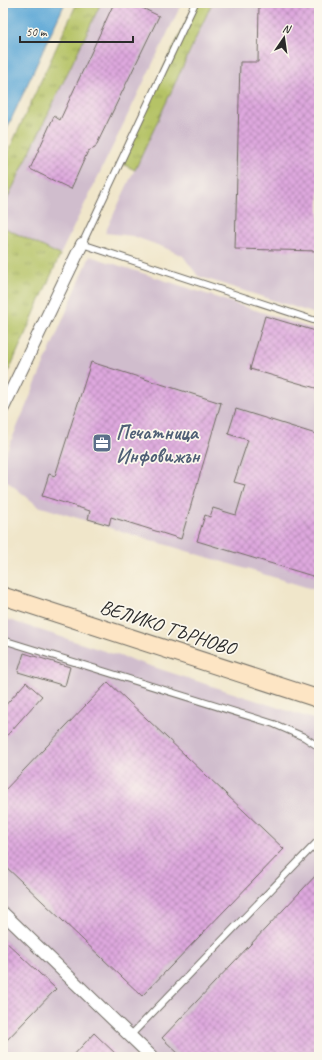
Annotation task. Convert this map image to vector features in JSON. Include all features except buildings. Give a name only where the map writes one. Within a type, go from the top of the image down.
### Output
[{"type":"street","points":[[3,408],[82,244]]},
{"type":"street","name":"ВЕЛИКО ТЪРНОВО","points":[[3,596],[319,699]]},
{"type":"street","points":[[3,913],[152,1057]]},
{"type":"lane","points":[[195,3],[82,244],[319,322]]},
{"type":"lane","points":[[3,640],[274,724],[304,737],[319,747]]},
{"type":"lane","points":[[130,1036],[319,840]]},
{"type":"shaded area","points":[[101,3],[182,3],[60,255],[3,227],[3,208]]},
{"type":"shaded area","points":[[212,3],[319,3],[319,315],[198,276],[183,256],[163,247],[133,236],[105,233]]},
{"type":"shaded area","points":[[90,256],[319,331],[319,591],[38,506],[3,478],[3,460]]},
{"type":"shaded area","points":[[3,618],[319,721],[319,1057],[3,1057]]},
{"type":"green space","points":[[77,3],[101,3],[3,208],[3,163]]},
{"type":"green space","points":[[195,3],[212,3],[135,170],[119,162]]},
{"type":"green space","points":[[3,227],[60,255],[3,384]]},
{"type":"water","points":[[3,3],[65,3],[3,137]]},
{"type":"place","name":"Печатница Инфовижън","points":[[102,443]]}]
